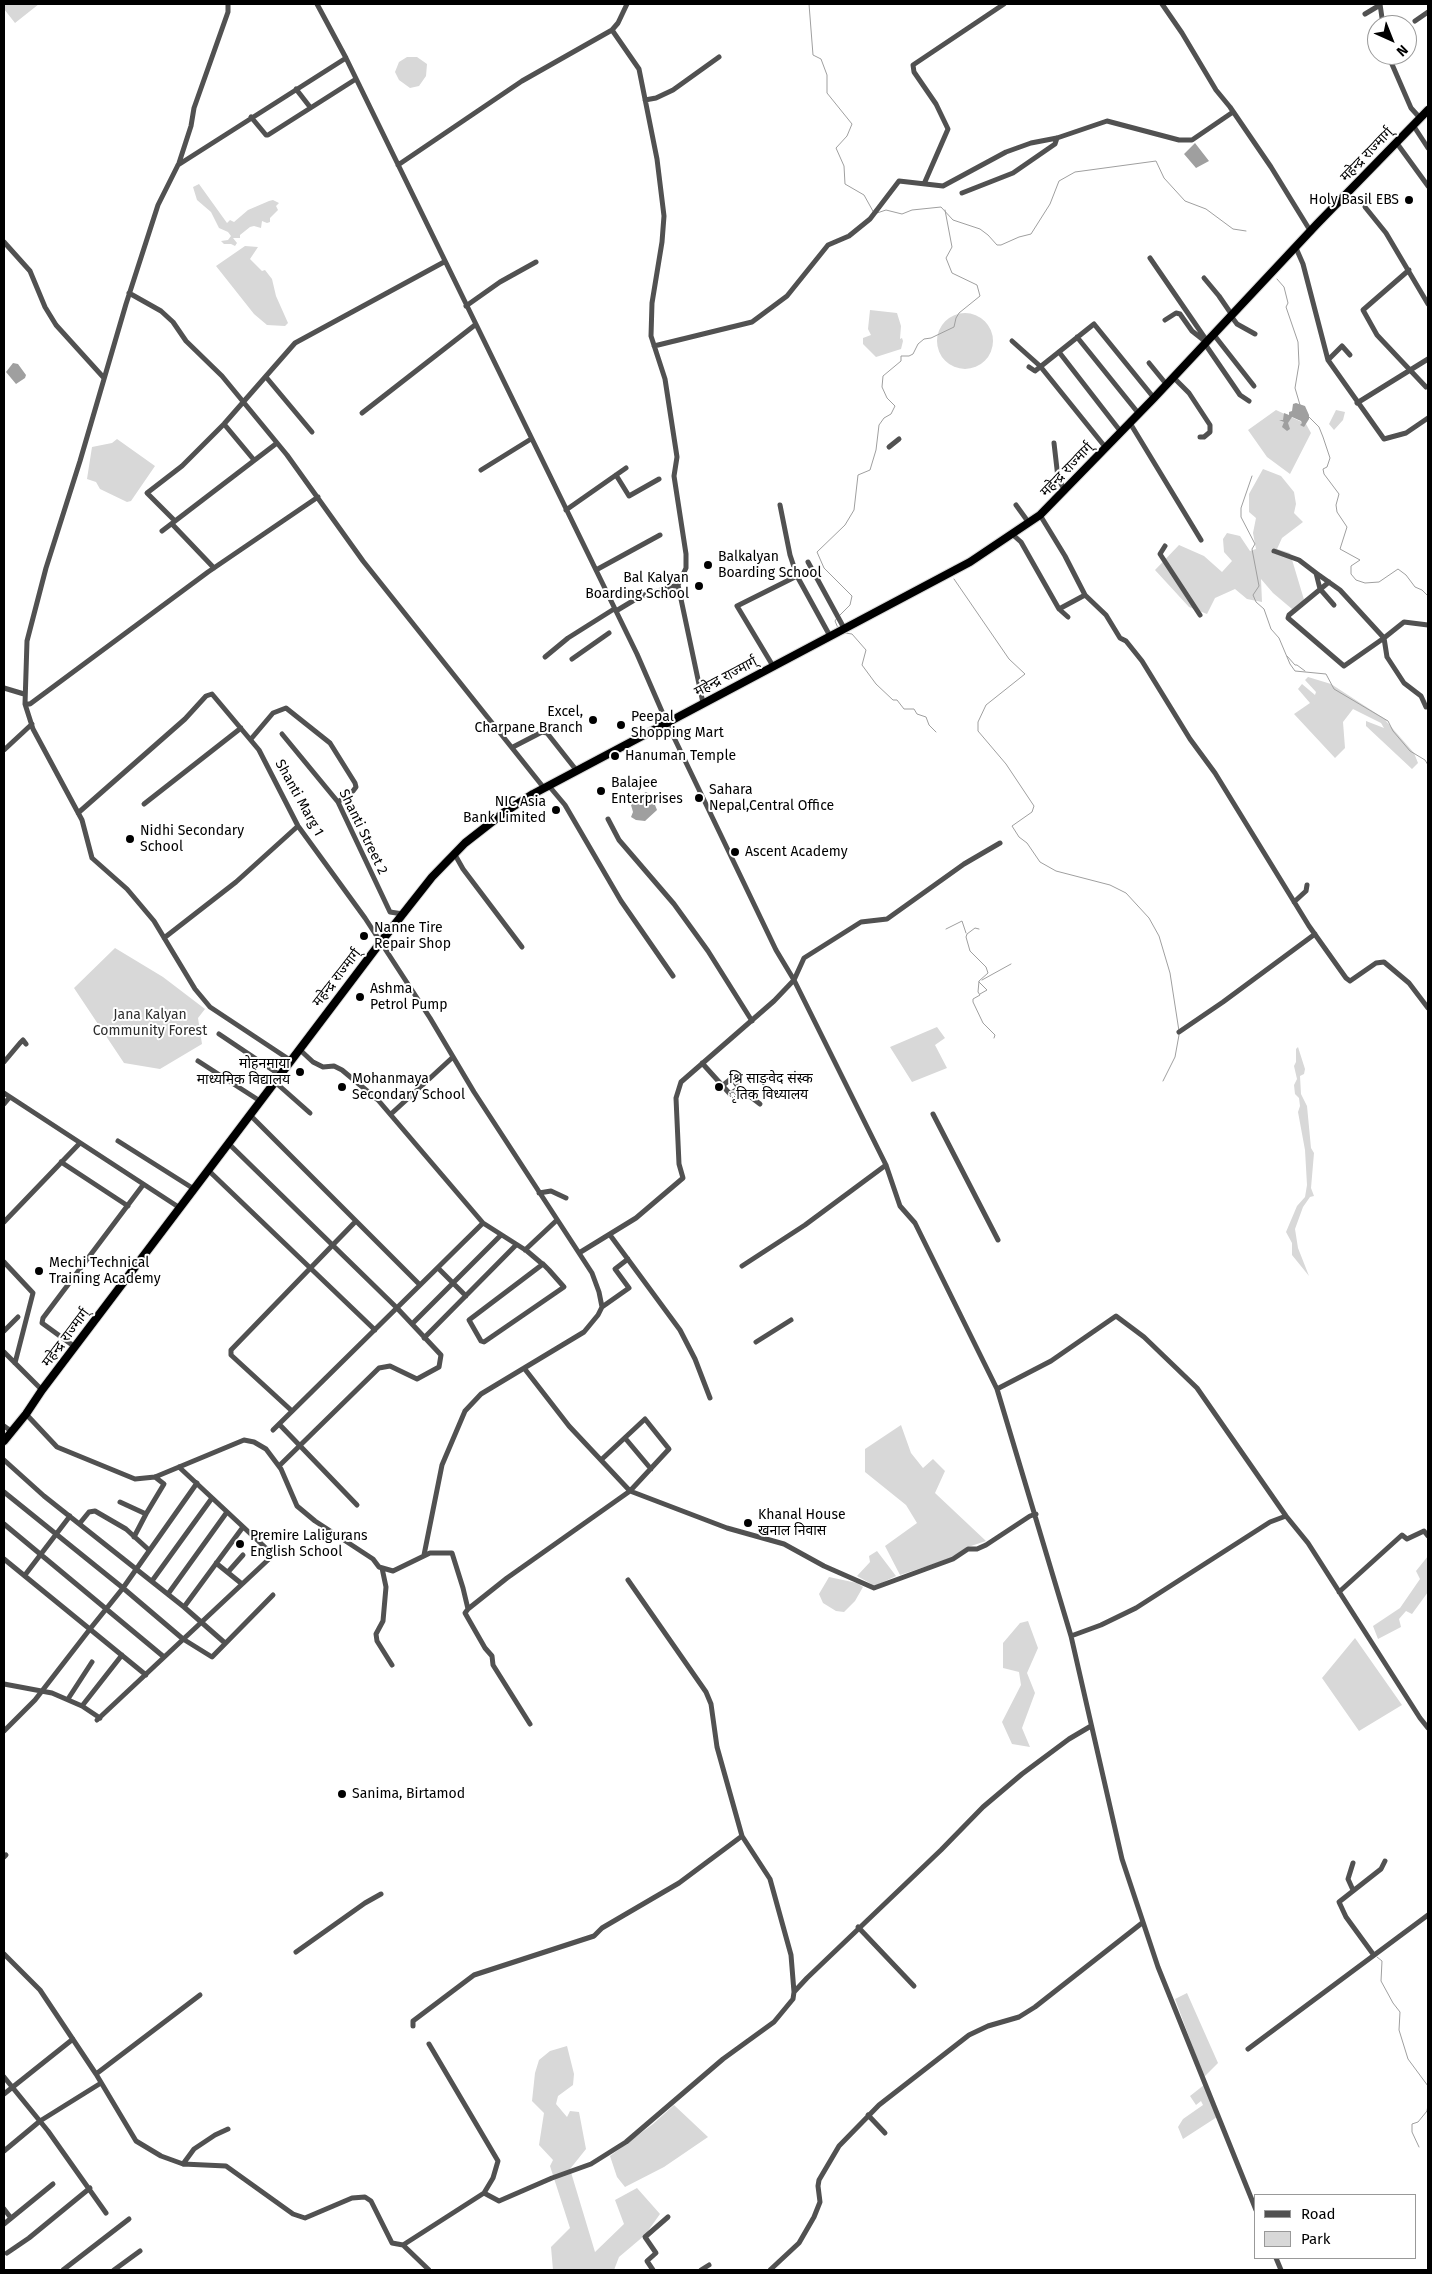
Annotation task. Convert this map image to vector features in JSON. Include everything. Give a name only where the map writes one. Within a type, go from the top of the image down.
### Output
[{"type":"highway","name":"महेन्द्र राज्मार्ग्","points":[[4,1441],[298,1049],[432,876],[454,853],[506,811],[547,787],[970,562],[1040,515],[1122,432],[1428,110]]},
{"type":"street","points":[[228,4],[228,12],[194,108],[192,126],[178,165],[158,205],[129,293],[29,631],[24,694],[25,704],[32,724],[86,832],[88,849],[92,858],[127,888],[154,921],[195,989],[210,1006],[290,1060]]},
{"type":"street","points":[[317,4],[346,58],[596,570],[776,950],[794,980],[886,1165],[900,1206],[915,1223],[996,1389],[1036,1514],[1071,1636],[1122,1859],[1142,1923],[1191,2051],[1254,2205]]},
{"type":"street","points":[[398,165],[522,81],[612,30],[618,23],[627,4]]},
{"type":"street","points":[[924,184],[948,129],[936,104],[914,72],[913,65],[1004,4]]},
{"type":"street","points":[[1162,4],[1182,33],[1216,90],[1234,112],[1271,167],[1311,232]]},
{"type":"street","points":[[1365,14],[1380,4]]},
{"type":"street","points":[[1417,20],[1428,12]]},
{"type":"street","points":[[612,30],[639,69],[657,159],[664,216],[662,242],[652,303],[651,336],[665,379],[677,457],[674,476],[686,554],[686,568],[678,585],[703,703]]},
{"type":"street","points":[[646,100],[656,98],[673,90],[719,57]]},
{"type":"street","points":[[178,165],[346,58]]},
{"type":"street","points":[[1392,65],[1411,108],[1420,118]]},
{"type":"street","points":[[251,117],[268,136],[310,107],[356,79]]},
{"type":"street","points":[[296,89],[310,107]]},
{"type":"street","points":[[654,346],[752,322],[787,296],[828,245],[854,232],[875,213],[900,181],[943,186],[1006,152],[1110,121],[1179,140],[1192,140],[1234,112]]},
{"type":"street","points":[[1413,125],[1428,148]]},
{"type":"street","points":[[962,192],[1013,173],[1055,144],[1057,138]]},
{"type":"street","points":[[1396,142],[1428,186]]},
{"type":"street","points":[[1365,207],[1386,233],[1428,304]]},
{"type":"street","points":[[4,242],[30,271],[44,307],[56,325],[104,378]]},
{"type":"street","points":[[1296,248],[1303,264],[1328,360],[1384,439],[1406,433],[1428,418]]},
{"type":"street","points":[[1150,258],[1240,395],[1249,401]]},
{"type":"street","points":[[214,568],[147,494],[182,466],[224,424],[301,338],[444,262]]},
{"type":"street","points":[[466,306],[500,282],[536,262]]},
{"type":"street","points":[[1408,270],[1363,310],[1377,335],[1426,387]]},
{"type":"street","points":[[1204,278],[1219,296],[1237,324],[1255,334]]},
{"type":"street","points":[[129,293],[161,311],[173,322],[186,341],[222,376],[277,443],[363,561],[513,747],[565,805],[620,901],[673,976]]},
{"type":"street","points":[[1165,320],[1176,313],[1180,314],[1192,331],[1206,342]]},
{"type":"street","points":[[1029,367],[1035,371],[1094,324],[1154,398]]},
{"type":"street","points":[[362,413],[475,325]]},
{"type":"street","points":[[1214,335],[1254,386]]},
{"type":"street","points":[[1077,338],[1139,414]]},
{"type":"street","points":[[1012,340],[1040,366],[1106,448]]},
{"type":"street","points":[[1328,360],[1342,346],[1350,355]]},
{"type":"street","points":[[1059,352],[1122,432]]},
{"type":"street","points":[[1357,403],[1428,359]]},
{"type":"street","points":[[1149,363],[1166,385]]},
{"type":"street","points":[[266,377],[312,432]]},
{"type":"street","points":[[1173,377],[1189,393],[1210,425],[1210,432],[1204,437],[1200,437]]},
{"type":"street","points":[[1130,423],[1201,540]]},
{"type":"street","points":[[224,424],[254,460]]},
{"type":"street","points":[[481,470],[531,439]]},
{"type":"street","points":[[889,447],[899,439]]},
{"type":"street","points":[[162,531],[277,443]]},
{"type":"street","points":[[1054,443],[1058,478],[1064,491]]},
{"type":"street","points":[[566,510],[626,468]]},
{"type":"street","points":[[616,475],[629,496],[659,479]]},
{"type":"street","points":[[25,704],[30,704],[214,568],[318,498]]},
{"type":"street","points":[[780,505],[790,556],[797,576],[830,636]]},
{"type":"street","points":[[1016,505],[1029,523]]},
{"type":"street","points":[[1040,515],[1065,556],[1085,595],[1106,615],[1120,638],[1126,641],[1142,661],[1194,746],[1216,773],[1294,902],[1346,978],[1350,981],[1376,963],[1384,962],[1408,983],[1428,1008]]},
{"type":"street","points":[[1012,534],[1020,542],[1059,609],[1068,617]]},
{"type":"street","points":[[596,570],[660,535]]},
{"type":"street","points":[[1165,546],[1160,554],[1200,615]]},
{"type":"street","points":[[1274,551],[1299,560],[1340,590],[1384,638],[1387,658],[1404,683],[1421,696],[1426,707]]},
{"type":"street","points":[[808,562],[844,628]]},
{"type":"street","points":[[1316,573],[1320,590],[1334,605]]},
{"type":"street","points":[[774,666],[737,606],[797,576]]},
{"type":"street","points":[[1329,582],[1289,615],[1288,618],[1341,665],[1349,664],[1404,622],[1428,625]]},
{"type":"street","points":[[545,656],[568,638],[641,596],[678,585]]},
{"type":"street","points":[[1059,609],[1085,595]]},
{"type":"street","points":[[572,659],[608,633]]},
{"type":"street","points":[[4,688],[24,694]]},
{"type":"street","name":"Shanti Marg 1","points":[[78,813],[212,694],[251,739],[264,758],[298,826],[365,918],[430,1018],[556,1220],[592,1273],[602,1307]]},
{"type":"street","points":[[251,739],[272,713],[286,708],[330,743],[355,783],[356,787],[353,791],[338,802]]},
{"type":"street","points":[[4,750],[32,724]]},
{"type":"street","points":[[144,804],[241,728]]},
{"type":"street","points":[[513,747],[542,732],[547,734],[577,771]]},
{"type":"street","name":"Shanti Street 2","points":[[282,734],[338,802],[390,912],[403,914]]},
{"type":"street","points":[[608,818],[619,840],[674,904],[708,951],[752,1021]]},
{"type":"street","points":[[164,938],[236,882],[298,826]]},
{"type":"street","points":[[579,1253],[636,1218],[682,1178],[679,1164],[676,1098],[680,1082],[752,1021],[794,980],[804,958],[861,922],[887,919],[964,864],[1000,843]]},
{"type":"street","points":[[454,853],[463,869],[522,947]]},
{"type":"street","points":[[1294,902],[1306,891],[1307,885]]},
{"type":"street","points":[[1179,1032],[1315,934]]},
{"type":"street","points":[[219,1034],[277,1078],[310,1114]]},
{"type":"street","points":[[4,1062],[23,1040],[26,1044]]},
{"type":"street","points":[[298,1049],[313,1062],[323,1067],[334,1066],[342,1070],[378,1100],[483,1223],[543,1264],[564,1287],[482,1342],[469,1320],[543,1264]]},
{"type":"street","points":[[391,1114],[453,1057]]},
{"type":"street","points":[[198,1060],[260,1101]]},
{"type":"street","points":[[702,1063],[730,1094],[739,1088]]},
{"type":"street","points":[[722,1086],[732,1078],[739,1088],[760,1104]]},
{"type":"street","points":[[4,1094],[180,1208]]},
{"type":"street","points":[[4,1104],[9,1098]]},
{"type":"street","points":[[933,1114],[998,1240]]},
{"type":"street","points":[[250,1115],[420,1285]]},
{"type":"street","points":[[118,1141],[194,1189]]},
{"type":"street","points":[[228,1142],[397,1308],[441,1355],[439,1367],[417,1379],[390,1366],[379,1368],[279,1466]]},
{"type":"street","points":[[4,1222],[79,1144]]},
{"type":"street","points":[[61,1162],[128,1206]]},
{"type":"street","points":[[742,1266],[805,1225],[886,1165]]},
{"type":"street","points":[[208,1170],[309,1269],[375,1330]]},
{"type":"street","points":[[75,1347],[42,1323],[43,1318],[143,1185]]},
{"type":"street","points":[[539,1193],[551,1191],[566,1198]]},
{"type":"street","points":[[525,1250],[556,1220]]},
{"type":"street","points":[[292,1411],[230,1352],[356,1221]]},
{"type":"street","points":[[273,1430],[483,1223]]},
{"type":"street","points":[[610,1235],[680,1330],[695,1359],[710,1398]]},
{"type":"street","points":[[412,1324],[500,1236]]},
{"type":"street","points":[[424,1338],[516,1245]]},
{"type":"street","points":[[424,1555],[442,1465],[465,1411],[481,1394],[584,1332],[602,1307],[629,1288],[615,1269],[628,1259]]},
{"type":"street","points":[[4,1262],[33,1293],[15,1363]]},
{"type":"street","points":[[438,1268],[466,1296]]},
{"type":"street","points":[[996,1389],[1050,1361],[1116,1316],[1144,1337],[1197,1388],[1286,1516],[1308,1543],[1428,1728]]},
{"type":"street","points":[[4,1331],[18,1317]]},
{"type":"street","points":[[756,1342],[791,1320]]},
{"type":"street","points":[[4,1352],[42,1390]]},
{"type":"street","points":[[524,1368],[569,1426],[630,1492],[727,1528],[784,1544],[824,1566],[874,1588],[953,1559],[968,1549],[978,1549],[1036,1514]]},
{"type":"street","points":[[26,1414],[57,1447],[135,1479],[155,1477],[244,1440],[254,1442],[266,1449],[279,1466],[297,1506],[315,1521],[373,1559],[382,1568],[386,1587],[383,1621],[376,1634],[377,1641],[392,1665]]},
{"type":"street","points":[[530,1724],[494,1666],[492,1656],[485,1648],[465,1613],[507,1578],[630,1492],[669,1450],[645,1419],[601,1460]]},
{"type":"street","points":[[279,1424],[357,1505]]},
{"type":"street","points":[[4,1426],[11,1431]]},
{"type":"street","points":[[625,1438],[651,1469]]},
{"type":"street","points":[[4,1460],[44,1496],[203,1622],[226,1643]]},
{"type":"street","points":[[4,1684],[43,1690],[68,1699],[82,1706],[99,1719],[270,1558],[269,1551],[180,1467]]},
{"type":"street","points":[[134,1537],[164,1484],[155,1477]]},
{"type":"street","points":[[4,1731],[43,1690],[106,1607],[123,1588],[197,1483]]},
{"type":"street","points":[[4,1492],[183,1639],[212,1656],[273,1595]]},
{"type":"street","points":[[152,1581],[212,1498]]},
{"type":"street","points":[[120,1502],[146,1514]]},
{"type":"street","points":[[80,1523],[89,1512],[95,1510],[106,1516],[149,1550]]},
{"type":"street","points":[[168,1594],[227,1512]]},
{"type":"street","points":[[24,1575],[70,1516]]},
{"type":"street","points":[[1071,1636],[1101,1625],[1136,1608],[1270,1522],[1286,1516]]},
{"type":"street","points":[[4,1524],[164,1657]]},
{"type":"street","points":[[184,1607],[243,1527]]},
{"type":"street","points":[[1339,1592],[1402,1536],[1407,1539],[1424,1531],[1428,1536]]},
{"type":"street","points":[[382,1568],[392,1570],[430,1553],[452,1553],[464,1588],[468,1609]]},
{"type":"street","points":[[228,1572],[243,1555]]},
{"type":"street","points":[[4,1559],[146,1675]]},
{"type":"street","points":[[216,1562],[242,1584]]},
{"type":"street","points":[[484,2193],[499,2201],[552,2178],[592,2164],[610,2153],[654,2120],[723,2059],[774,2022],[793,1999],[790,1955],[770,1879],[742,1836],[717,1747],[712,1704],[706,1692],[628,1580]]},
{"type":"street","points":[[82,1706],[122,1655]]},
{"type":"street","points":[[68,1699],[92,1662]]},
{"type":"street","points":[[794,1992],[858,1927],[941,1850],[983,1807],[1029,1769],[1091,1726]]},
{"type":"street","points":[[413,2026],[414,2021],[474,1975],[594,1936],[602,1928],[679,1883],[742,1836]]},
{"type":"street","points":[[1373,1954],[1346,1917],[1340,1902],[1381,1869],[1384,1861]]},
{"type":"street","points":[[1352,1863],[1348,1879],[1353,1890]]},
{"type":"street","points":[[296,1952],[364,1902],[381,1894]]},
{"type":"street","points":[[1248,2049],[1373,1954],[1428,1915]]},
{"type":"street","points":[[770,2270],[799,2243],[820,2202],[818,2186],[826,2166],[839,2146],[868,2115],[969,2035],[982,2028],[1019,2017],[1035,2007],[1142,1923]]},
{"type":"street","points":[[858,1927],[914,1986]]},
{"type":"street","points":[[4,1954],[40,1990],[96,2074],[136,2141],[161,2156],[183,2164],[226,2166],[293,2214],[305,2218],[352,2198],[364,2197],[371,2201],[392,2243],[403,2245],[429,2270]]},
{"type":"street","points":[[96,2074],[200,1995]]},
{"type":"street","points":[[4,2094],[73,2039]]},
{"type":"street","points":[[403,2245],[484,2193],[493,2178],[498,2162],[429,2044]]},
{"type":"street","points":[[4,2077],[40,2121],[90,2188],[106,2213]]},
{"type":"street","points":[[4,2151],[40,2121],[101,2083]]},
{"type":"street","points":[[868,2115],[885,2133]]},
{"type":"street","points":[[183,2164],[194,2149],[214,2134],[228,2129]]},
{"type":"street","points":[[4,2224],[53,2184]]},
{"type":"street","points":[[7,2253],[29,2238],[90,2188]]},
{"type":"street","points":[[4,2209],[11,2218]]},
{"type":"street","points":[[653,2270],[646,2261],[656,2253],[645,2237],[668,2216]]},
{"type":"street","points":[[63,2270],[129,2219]]},
{"type":"street","points":[[114,2270],[140,2251]]},
{"type":"street","points":[[701,2270],[709,2265]]},
{"type":"green space","points":[[4,4],[39,4],[15,23],[4,9]]},
{"type":"green space","points":[[407,57],[417,57],[427,64],[426,76],[419,86],[410,88],[399,80],[395,72],[399,62]]},
{"type":"green space","points":[[199,184],[227,223],[230,220],[234,222],[248,210],[269,201],[273,200],[279,203],[276,206],[278,210],[270,218],[270,222],[262,221],[261,228],[250,227],[240,235],[240,238],[233,238],[237,243],[235,246],[224,244],[221,241],[228,240],[231,236],[228,232],[219,228],[211,212],[197,200],[193,187]]},
{"type":"green space","points":[[245,246],[258,247],[250,259],[262,271],[265,270],[272,279],[276,296],[288,323],[285,326],[267,325],[254,314],[216,266]]},
{"type":"green space","points":[[870,310],[897,313],[901,326],[900,339],[902,338],[903,341],[901,349],[876,357],[863,344],[863,338],[871,335],[868,329]]},
{"type":"green space","points":[[959,313],[971,313],[981,317],[989,325],[993,341],[989,357],[981,365],[971,369],[959,369],[949,365],[941,357],[937,347],[937,335],[941,325],[949,317]]},
{"type":"green space","points":[[1276,410],[1306,424],[1311,433],[1290,474],[1267,457],[1248,430]]},
{"type":"green space","points":[[1336,410],[1345,412],[1343,420],[1334,430],[1329,424]]},
{"type":"green space","points":[[117,439],[155,466],[131,501],[127,502],[100,489],[96,482],[87,479],[92,447],[112,443]]},
{"type":"green space","points":[[1263,469],[1281,476],[1294,492],[1296,504],[1294,513],[1303,522],[1282,538],[1277,549],[1290,553],[1305,603],[1292,609],[1273,593],[1261,579],[1262,602],[1247,599],[1235,589],[1215,598],[1207,614],[1189,607],[1155,570],[1179,545],[1204,556],[1222,572],[1232,561],[1224,552],[1223,539],[1227,533],[1240,536],[1250,551],[1256,549],[1253,533],[1256,518],[1249,512],[1249,494]]},
{"type":"green space","points":[[1308,677],[1331,684],[1388,721],[1386,721],[1414,753],[1418,763],[1412,769],[1366,726],[1366,721],[1384,728],[1381,723],[1353,709],[1343,722],[1345,748],[1335,758],[1294,714],[1310,703],[1298,689],[1302,684],[1315,695],[1316,692],[1305,680]]},
{"type":"green space","name":"Jana Kalyan Community Forest","points":[[115,948],[163,977],[205,1009],[198,1018],[202,1044],[160,1069],[124,1063],[74,988]]},
{"type":"green space","points":[[937,1027],[945,1038],[935,1045],[947,1068],[912,1082],[890,1047]]},
{"type":"green space","points":[[1298,1047],[1305,1069],[1304,1074],[1300,1076],[1301,1094],[1307,1106],[1311,1148],[1314,1153],[1311,1188],[1314,1196],[1310,1197],[1303,1207],[1295,1229],[1298,1248],[1309,1276],[1292,1255],[1292,1243],[1286,1232],[1297,1206],[1305,1197],[1307,1185],[1305,1150],[1298,1112],[1300,1106],[1299,1098],[1295,1094],[1294,1085],[1297,1079],[1294,1066],[1296,1062],[1296,1049]]},
{"type":"green space","points":[[901,1425],[911,1453],[923,1468],[933,1459],[945,1471],[935,1493],[986,1541],[968,1547],[952,1558],[900,1575],[885,1546],[917,1523],[906,1505],[865,1472],[865,1449]]},
{"type":"green space","points":[[877,1551],[896,1576],[875,1586],[857,1576],[870,1562],[869,1556]]},
{"type":"green space","points":[[1428,1556],[1428,1592],[1412,1614],[1406,1611],[1399,1619],[1401,1627],[1378,1639],[1373,1626],[1400,1608],[1420,1579],[1416,1571]]},
{"type":"green space","points":[[829,1577],[857,1583],[863,1587],[855,1601],[844,1612],[836,1611],[823,1603],[819,1594]]},
{"type":"green space","points":[[1028,1621],[1038,1648],[1027,1673],[1035,1693],[1022,1728],[1030,1747],[1012,1744],[1002,1722],[1021,1685],[1019,1672],[1003,1668],[1003,1643],[1020,1623]]},
{"type":"green space","points":[[1355,1638],[1402,1705],[1359,1731],[1322,1678]]},
{"type":"green space","points":[[1187,1993],[1218,2063],[1204,2077],[1175,1999]]},
{"type":"green space","points":[[567,2046],[574,2074],[573,2085],[558,2096],[556,2104],[567,2117],[570,2111],[579,2112],[586,2149],[570,2169],[595,2252],[624,2224],[615,2200],[637,2188],[660,2214],[645,2235],[619,2257],[614,2270],[553,2270],[551,2247],[570,2228],[550,2166],[553,2160],[539,2145],[544,2113],[532,2101],[535,2073],[539,2060],[550,2051]]},
{"type":"green space","points":[[1204,2085],[1217,2117],[1183,2139],[1178,2127],[1183,2119],[1203,2105],[1201,2101],[1196,2105],[1190,2096]]},
{"type":"green space","points":[[674,2105],[708,2137],[664,2167],[625,2187],[617,2177],[610,2156],[653,2124]]},
{"type":"shaded area","points":[[1195,143],[1209,161],[1196,168],[1184,154]]},
{"type":"shaded area","points":[[13,363],[18,364],[26,375],[25,378],[16,384],[6,372]]},
{"type":"shaded area","points":[[1293,404],[1305,406],[1309,419],[1304,427],[1300,425],[1301,421],[1292,417],[1288,423],[1290,429],[1287,431],[1282,427],[1284,422],[1279,420],[1283,420],[1284,413],[1289,415]]},
{"type":"shaded area","points":[[646,792],[651,795],[657,810],[645,821],[636,820],[631,817],[633,812],[631,805],[633,800]]},
{"type":"waterway","points":[[809,4],[813,55],[821,59],[827,75],[827,93],[852,124],[847,136],[836,148],[844,166],[845,184],[864,195],[874,213]]},
{"type":"waterway","points":[[877,213],[886,210],[902,214],[912,210],[941,207],[953,220],[980,229],[997,245],[1001,245],[1031,234],[1050,204],[1059,181],[1075,172],[1156,161],[1164,178],[1185,201],[1206,209],[1233,229],[1246,231]]},
{"type":"waterway","points":[[840,615],[850,605],[852,596],[824,568],[817,552],[845,525],[854,510],[858,475],[870,470],[876,450],[879,425],[884,418],[891,414],[895,406],[887,398],[882,387],[883,376],[901,361],[901,356],[913,354],[918,344],[924,339],[931,338],[954,327],[959,313],[980,296],[977,285],[952,273],[946,258],[952,247],[945,210]]},
{"type":"waterway","points":[[1277,279],[1284,287],[1288,303],[1286,307],[1298,342],[1299,364],[1295,388],[1300,405]]},
{"type":"waterway","points":[[1309,417],[1319,427],[1323,437],[1330,458],[1327,467],[1323,469],[1324,474],[1339,494],[1336,505],[1337,512],[1347,527],[1340,549],[1360,560],[1351,566],[1351,574],[1356,580],[1365,583],[1379,582],[1398,569],[1406,575],[1415,587],[1422,590],[1428,596]]},
{"type":"waterway","points":[[1252,476],[1241,508],[1241,517],[1255,544],[1252,549],[1259,586],[1253,595],[1256,602],[1264,609],[1271,629],[1279,638],[1290,664],[1295,671],[1326,674],[1334,689],[1388,721],[1393,731],[1410,751],[1425,760],[1428,765]]},
{"type":"waterway","points":[[954,579],[1009,659],[1025,674],[986,705],[978,722],[978,731],[1006,764],[1034,806],[1032,812],[1012,826],[1040,862],[1056,871],[1110,885],[1126,893],[1149,918],[1159,936],[1170,973],[1179,1031]]},
{"type":"waterway","points":[[837,618],[835,621],[838,628]]},
{"type":"waterway","points":[[845,633],[852,634],[866,650],[862,665],[876,684],[893,700],[897,700],[904,709],[914,709],[917,714],[926,717],[929,725],[936,732]]},
{"type":"waterway","points":[[1287,656],[1295,665],[1305,671]]},
{"type":"waterway","points":[[946,929],[962,921],[966,933]]},
{"type":"waterway","points":[[979,929],[975,928],[966,937],[970,951],[986,967],[988,973],[979,981],[978,992],[980,995],[973,999],[973,1002],[983,1023],[995,1035],[994,1038]]},
{"type":"waterway","points":[[982,980],[1011,964]]},
{"type":"waterway","points":[[979,982],[987,990],[980,994]]},
{"type":"waterway","points":[[1163,1081],[1175,1057],[1179,1035]]},
{"type":"waterway","points":[[1377,1957],[1382,1961],[1381,1981],[1400,2012],[1399,2030],[1408,2059],[1428,2086]]},
{"type":"waterway","points":[[1419,2147],[1412,2132],[1412,2124],[1418,2122],[1427,2111],[1428,2105]]},
{"type":"place","name":"Holy Basil EBS","points":[[1409,200]]},
{"type":"place","name":"Balkalyan Boarding School","points":[[708,565]]},
{"type":"place","name":"Bal Kalyan Boarding School","points":[[699,586]]},
{"type":"place","name":"Excel, Charpane Branch","points":[[593,720]]},
{"type":"place","name":"Peepal Shopping Mart","points":[[621,725]]},
{"type":"place","name":"Hanuman Temple","points":[[615,756]]},
{"type":"place","name":"Balajee Enterprises","points":[[601,791]]},
{"type":"place","name":"Sahara Nepal,Central Office","points":[[699,798]]},
{"type":"place","name":"NIC Asia Bank Limited","points":[[556,810]]},
{"type":"place","name":"Nidhi Secondary School","points":[[130,839]]},
{"type":"place","name":"Ascent Academy","points":[[735,852]]},
{"type":"place","name":"Nanne Tire Repair Shop","points":[[364,936]]},
{"type":"place","name":"Ashma Petrol Pump","points":[[360,997]]},
{"type":"place","name":"मोहनमाया माध्यमिक विद्यालय","points":[[300,1072]]},
{"type":"place","name":"Mohanmaya Secondary School","points":[[342,1087]]},
{"type":"place","name":"श्रि साङ्वेद संस्क ृतिक विध्यालय","points":[[719,1087]]},
{"type":"place","name":"Mechi Technical Training Academy","points":[[39,1271]]},
{"type":"place","name":"Khanal House खनाल निवास","points":[[748,1523]]},
{"type":"place","name":"Premire Laligurans English School","points":[[240,1544]]},
{"type":"place","name":"Sanima, Birtamod","points":[[342,1794]]}]
